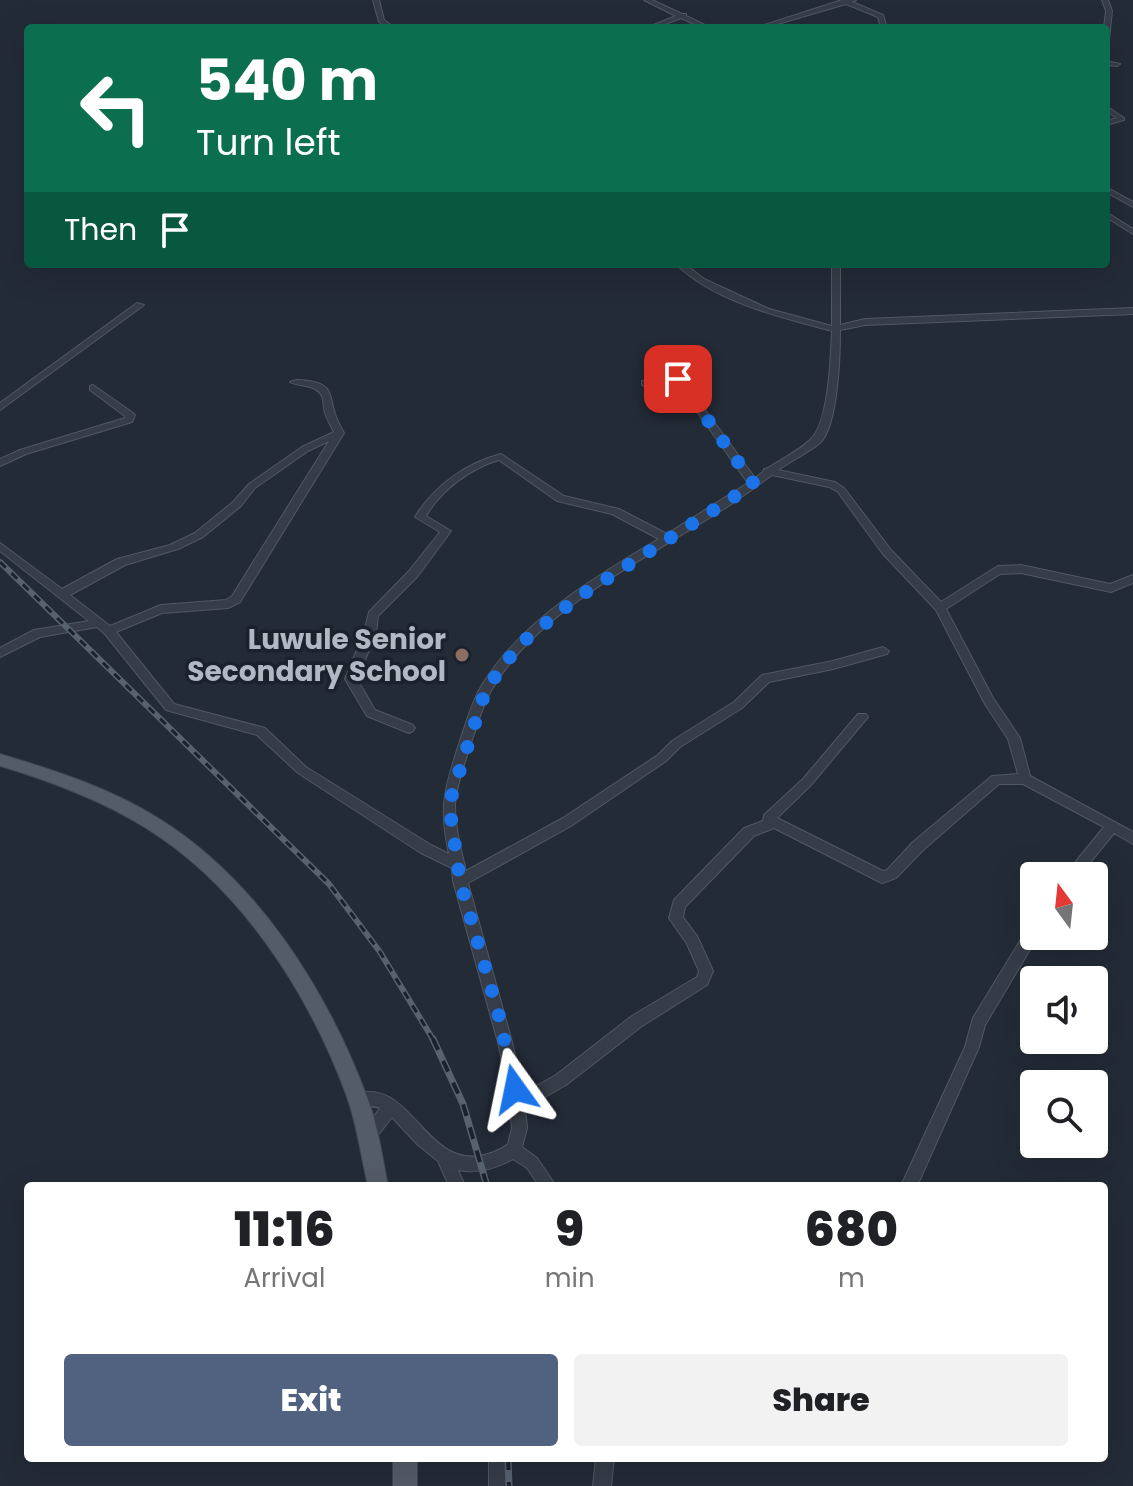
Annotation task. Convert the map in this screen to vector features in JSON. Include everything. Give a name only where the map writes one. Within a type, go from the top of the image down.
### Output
[{"type":"main road","points":[[0,760],[60,778],[154,824],[210,868],[255,917],[296,975],[330,1036],[358,1100],[377,1182]]},
{"type":"main road","points":[[405,1462],[405,1486]]},
{"type":"street","points":[[376,0],[381,21],[386,24]]},
{"type":"street","points":[[647,0],[701,24]]},
{"type":"street","points":[[1105,0],[1109,11],[1108,24]]},
{"type":"street","points":[[771,24],[847,1],[881,16],[883,24]]},
{"type":"street","points":[[660,24],[684,15]]},
{"type":"street","points":[[1110,63],[1117,64]]},
{"type":"street","points":[[1110,111],[1122,119],[1110,122]]},
{"type":"street","points":[[1110,191],[1133,205]]},
{"type":"street","points":[[1110,217],[1133,232]]},
{"type":"street","points":[[685,268],[701,281],[766,311],[834,329],[865,322],[1133,311]]},
{"type":"street","points":[[445,1159],[461,1165],[482,1164],[513,1150],[522,1135],[498,1012],[456,864],[449,804],[486,689],[519,645],[577,598],[817,440],[827,422],[835,375],[836,268]]},
{"type":"street","points":[[0,407],[140,305]]},
{"type":"street","points":[[645,383],[678,379],[754,484]]},
{"type":"street","points":[[294,382],[315,385],[323,390],[339,433]]},
{"type":"street","points":[[0,463],[23,452],[129,420],[130,415],[93,388]]},
{"type":"street","points":[[62,594],[121,562],[174,547],[199,535],[237,504],[252,486],[305,449],[339,433]]},
{"type":"street","points":[[0,653],[38,633],[104,627],[161,609],[228,604],[236,599],[339,433]]},
{"type":"street","points":[[409,728],[371,713],[351,679],[370,633],[373,615],[413,574],[446,531],[420,517],[425,504],[445,487],[490,458],[501,457],[561,499],[615,511],[667,539]]},
{"type":"street","points":[[767,471],[832,484],[841,490],[887,552],[940,608],[989,701],[1014,738],[1025,779]]},
{"type":"street","points":[[0,546],[104,627],[170,707],[261,731],[302,770],[426,849],[456,864]]},
{"type":"street","points":[[940,608],[998,570],[1021,569],[1111,588],[1133,579]]},
{"type":"street","points":[[460,881],[567,822],[662,758],[676,744],[738,705],[766,678],[883,651]]},
{"type":"street","points":[[768,819],[807,782],[862,717]]},
{"type":"street","points":[[768,819],[882,877],[891,874],[918,846],[996,779],[1025,779],[1133,839]]},
{"type":"street","points":[[517,1105],[561,1080],[637,1021],[702,981],[706,971],[692,940],[676,918],[679,904],[749,832],[773,823],[768,819]]},
{"type":"street","points":[[1083,862],[1113,826]]},
{"type":"street","points":[[911,1182],[972,1047],[978,1023],[1022,950]]},
{"type":"street","points":[[358,1100],[375,1098],[391,1105],[445,1159],[455,1182]]},
{"type":"street","points":[[367,1138],[391,1105]]},
{"type":"street","points":[[513,1150],[532,1163],[545,1182]]},
{"type":"street","points":[[498,1462],[498,1486]]},
{"type":"street","points":[[602,1486],[605,1462]]},
{"type":"railway","points":[[0,562],[329,884],[380,952],[434,1040]]},
{"type":"railway","points":[[434,1040],[463,1104],[486,1182]]},
{"type":"railway","points":[[508,1462],[509,1486]]},
{"type":"place","name":"Luwule Senior Secondary School","points":[[462,655]]},
{"type":"route","points":[[515,1089],[498,1012],[456,864],[449,804],[486,689],[519,645],[577,598],[754,484],[678,379]]}]
